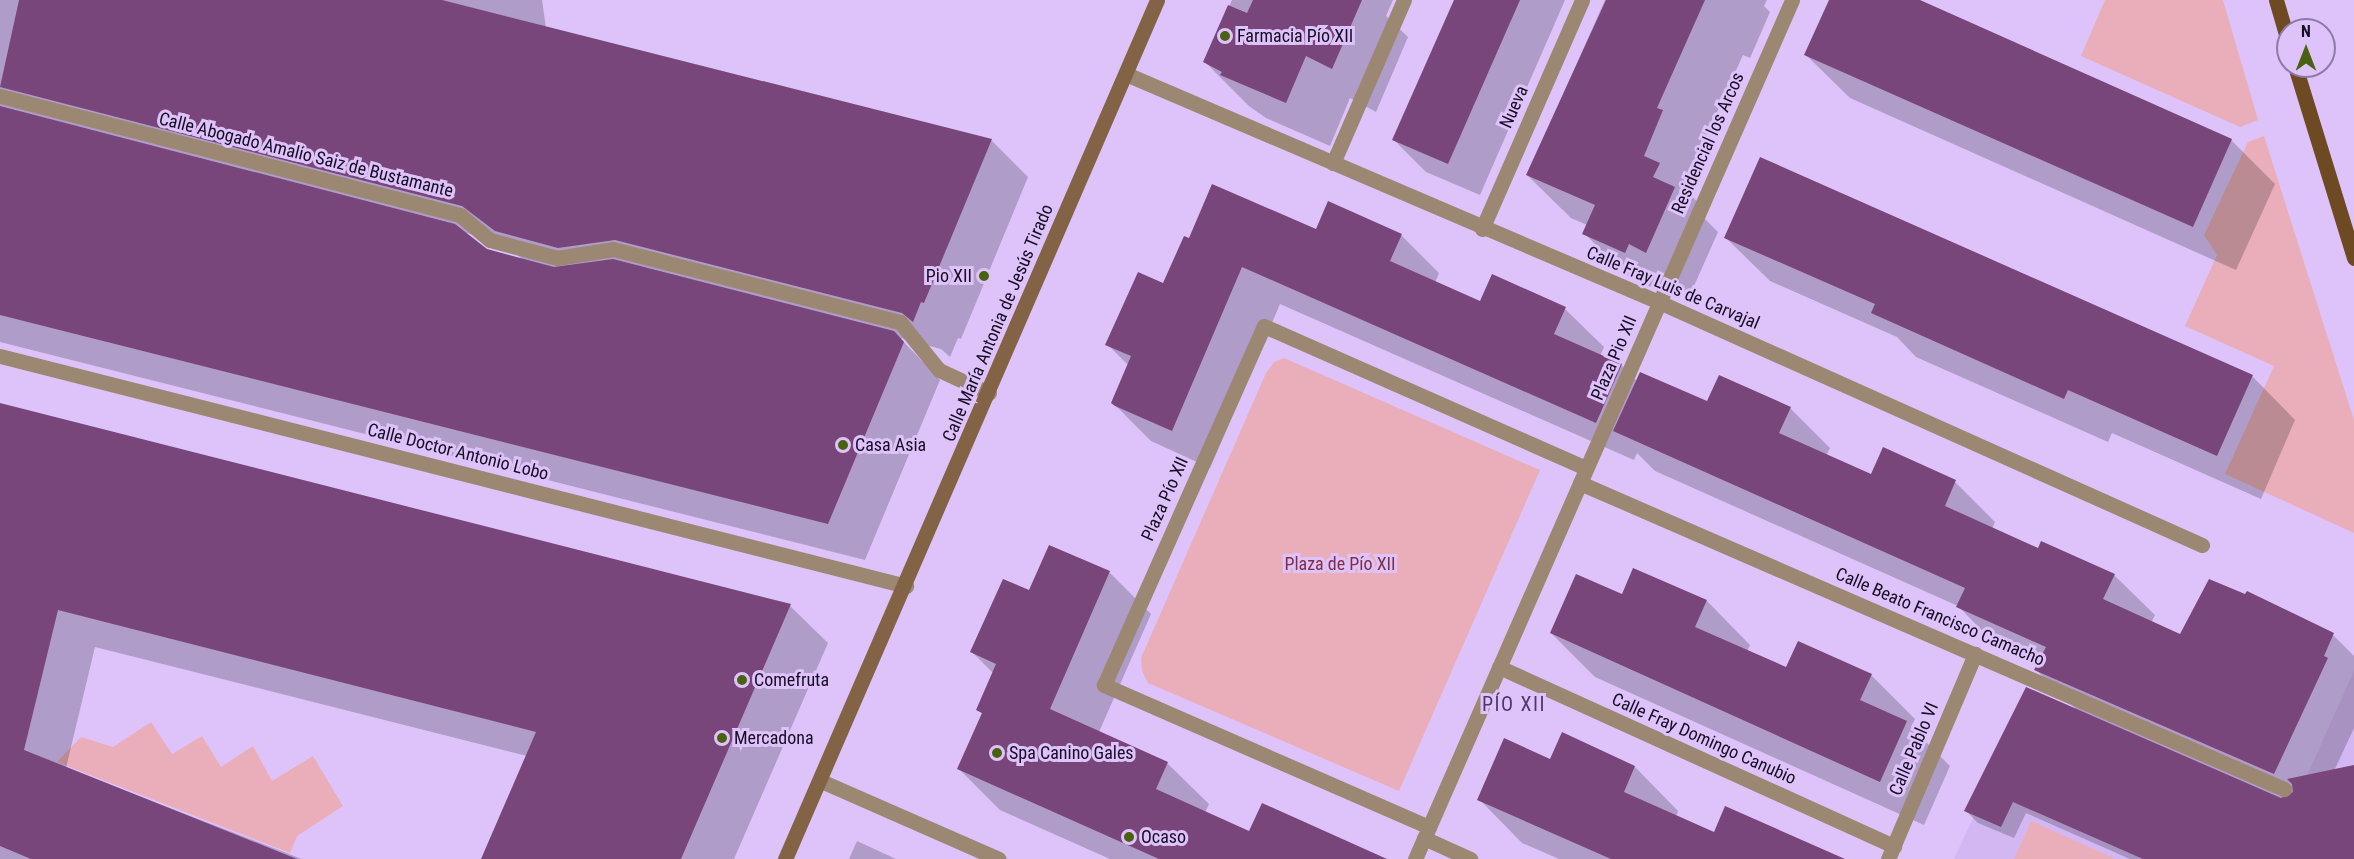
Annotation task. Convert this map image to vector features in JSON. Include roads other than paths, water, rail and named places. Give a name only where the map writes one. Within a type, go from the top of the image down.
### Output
[{"type":"main road","points":[[2276,0],[2281,18]]},
{"type":"main road","points":[[2299,78],[2354,258]]},
{"type":"street","name":"Calle María Antonia de Jesús Tirado","points":[[785,859],[906,586],[1157,0]]},
{"type":"street","points":[[1333,163],[1404,0]]},
{"type":"street","name":"Nueva","points":[[1482,229],[1582,0]]},
{"type":"street","name":"Residencial los Arcos","points":[[1659,302],[1792,0]]},
{"type":"street","name":"Calle Fray Luis de Carvajal","points":[[1126,74],[1482,229],[1659,302],[2202,545]]},
{"type":"street","name":"Calle Abogado Amalio Saiz de Bustamante","points":[[0,96],[460,215],[490,240],[557,258],[613,249],[900,322],[939,370],[989,393]]},
{"type":"street","name":"Plaza Pio XII","points":[[1586,468],[1659,302]]},
{"type":"street","name":"Plaza Pío XII","points":[[1427,832],[1104,685],[1264,326],[1586,468]]},
{"type":"street","name":"Calle Doctor Antonio Lobo","points":[[0,356],[906,586]]},
{"type":"street","points":[[1415,859],[1586,468]]},
{"type":"street","name":"Calle Beato Francisco Camacho","points":[[1580,483],[2284,789]]},
{"type":"street","name":"Calle Pablo VI","points":[[1891,853],[1975,654]]},
{"type":"street","name":"Calle Fray Domingo Canubio","points":[[1499,667],[1891,853]]},
{"type":"street","points":[[820,781],[999,859]]},
{"type":"street","points":[[1427,832],[1470,859]]},
{"type":"place","name":"Farmacia Pío XII","points":[[1225,36]]},
{"type":"place","name":"Pio XII","points":[[984,276]]},
{"type":"place","name":"Casa Asia","points":[[843,445]]},
{"type":"place","name":"Comefruta","points":[[742,680]]},
{"type":"place","name":"Mercadona","points":[[722,738]]},
{"type":"place","name":"Spa Canino Gales","points":[[997,753]]},
{"type":"place","name":"Ocaso","points":[[1129,837]]},
{"type":"district","name":"PÍO XII","points":[[1514,704]]},
{"type":"park label","name":"Plaza de Pío XII","points":[[1340,564]]}]
